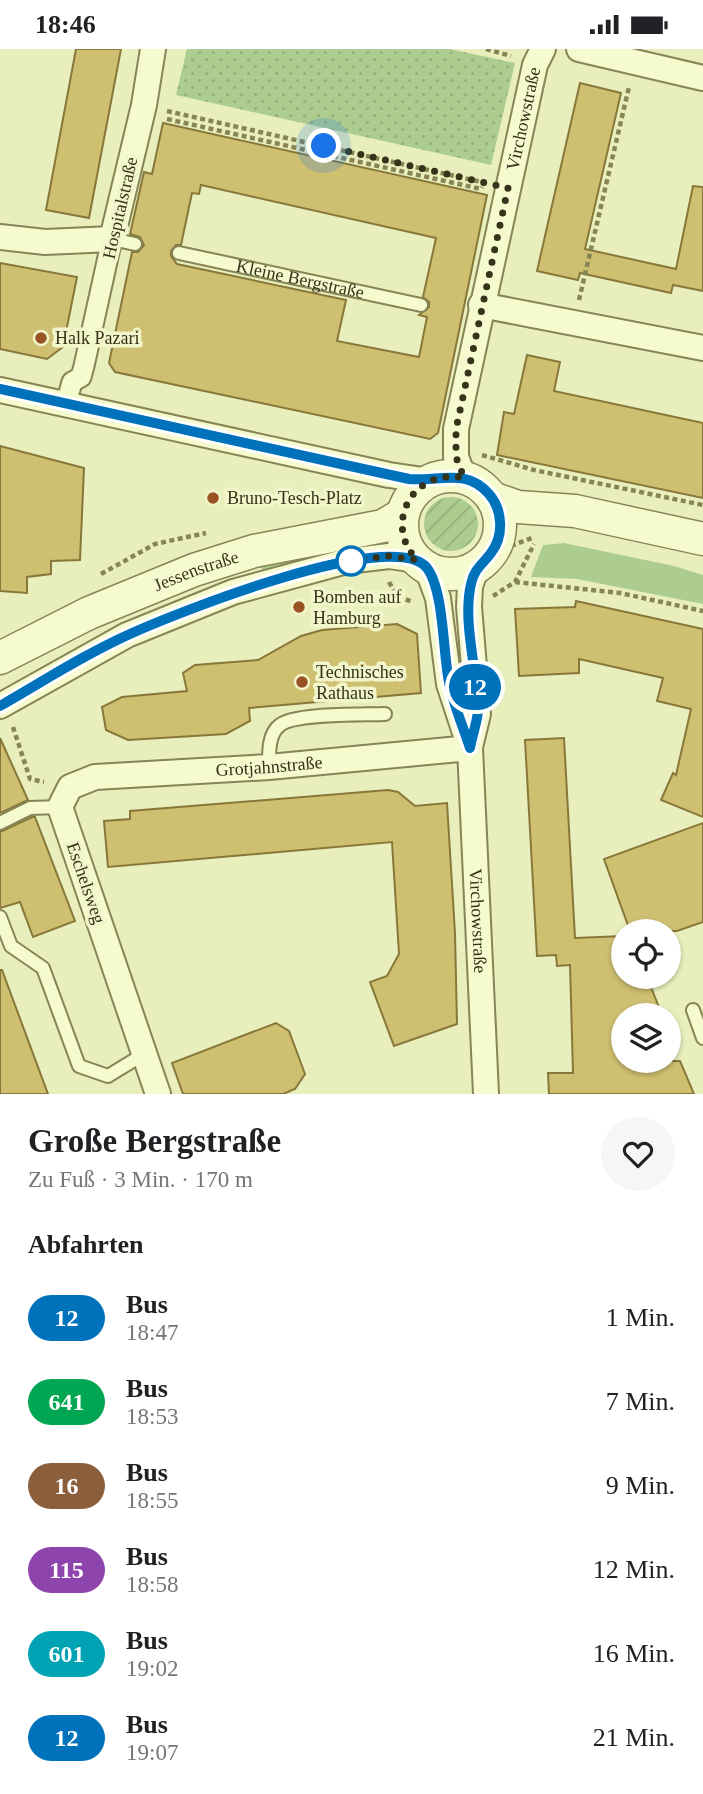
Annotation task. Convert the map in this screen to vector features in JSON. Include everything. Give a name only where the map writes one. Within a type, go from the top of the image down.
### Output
[{"type":"street","name":"Hospitalstraße","points":[[66,404],[72,382],[81,377],[124,242],[155,108],[153,49]]},
{"type":"street","name":"Virchowstraße","points":[[464,478],[456,457],[456,429],[477,313],[535,65],[543,49]]},
{"type":"street","points":[[579,49],[703,78]]},
{"type":"street","points":[[0,237],[45,242],[124,242]]},
{"type":"street","points":[[477,313],[574,323],[703,348]]},
{"type":"street","points":[[0,390],[389,475],[430,481]]},
{"type":"street","points":[[444,477],[464,478],[480,485],[492,498],[499,516],[499,535],[491,554],[477,567],[452,574],[422,564],[404,539],[403,514],[411,497],[430,481],[444,477]]},
{"type":"street","points":[[492,498],[518,507],[575,511],[703,540]]},
{"type":"street","name":"Jessenstraße","points":[[0,658],[89,613],[194,570],[254,551],[383,526],[403,514]]},
{"type":"street","name":"Jessenstraße","points":[[3,705],[127,635],[233,593],[348,561],[389,556],[422,564]]},
{"type":"street","name":"Virchowstraße","points":[[422,564],[438,598],[449,684],[470,748],[486,1094]]},
{"type":"street","name":"Virchowstraße","points":[[470,748],[478,714],[469,607],[470,586],[477,567]]},
{"type":"street","name":"Grotjahnstraße","points":[[65,797],[95,777],[269,767],[470,748]]},
{"type":"street","name":"Eschelsweg","points":[[65,797],[158,1094]]},
{"type":"lane","name":"Kleine Bergstraße","points":[[179,253],[421,305]]},
{"type":"lane","points":[[269,767],[269,747],[272,735],[279,725],[295,718],[385,714]]},
{"type":"lane","points":[[0,823],[30,808],[65,797]]},
{"type":"lane","points":[[0,917],[11,946],[43,968],[79,1066],[108,1076],[144,1054]]},
{"type":"lane","points":[[693,1010],[703,1038]]},
{"type":"path","points":[[574,323],[635,62]]},
{"type":"path","points":[[155,108],[508,188]]},
{"type":"path","points":[[493,460],[703,505]]},
{"type":"path","points":[[487,600],[515,582],[534,544]]},
{"type":"path","points":[[385,576],[397,596],[419,604]]},
{"type":"path","points":[[515,582],[620,593],[703,611]]},
{"type":"path","points":[[3,705],[30,779],[65,797]]},
{"type":"green space","points":[[187,49],[450,49],[515,63],[491,165],[176,95]]},
{"type":"green space","points":[[451,497],[470,505],[478,524],[470,543],[451,551],[432,543],[424,524],[432,505]]},
{"type":"green space","points":[[360,543],[362,553],[267,572],[256,565]]},
{"type":"green space","points":[[564,543],[674,566],[703,575],[703,604],[577,579],[531,577],[543,545]]},
{"type":"building","points":[[76,49],[121,49],[89,218],[46,210]]},
{"type":"building","points":[[580,83],[621,93],[585,249],[676,269],[693,186],[703,187],[703,291],[673,285],[671,293],[580,273],[578,280],[537,271]]},
{"type":"building","points":[[163,123],[487,195],[438,433],[430,439],[115,372],[109,363],[132,252],[138,252],[144,245],[140,237],[130,234],[144,172],[152,174]],"holes":[[[201,185],[436,238],[423,297],[429,302],[429,307],[419,315],[427,317],[419,357],[337,341],[346,300],[177,264],[171,256],[176,245],[181,245],[192,193],[199,194]]]},
{"type":"building","points":[[0,263],[77,277],[63,347],[47,359],[0,349]]},
{"type":"building","points":[[527,355],[560,362],[554,391],[703,423],[703,498],[497,455],[504,412],[514,414]]},
{"type":"building","points":[[0,446],[84,468],[80,560],[51,561],[51,574],[27,577],[27,593],[0,591]]},
{"type":"building","points":[[576,601],[703,629],[703,817],[661,800],[673,773],[676,775],[691,709],[657,701],[663,678],[579,659],[579,673],[519,676],[515,609],[575,607]]},
{"type":"building","name":"Technisches Rathaus","points":[[397,624],[417,634],[421,693],[249,708],[250,721],[226,734],[128,740],[106,730],[102,707],[122,697],[187,691],[183,673],[195,665],[258,660],[301,636],[322,630]]},
{"type":"building","points":[[0,738],[28,800],[0,813]]},
{"type":"building","points":[[564,738],[575,938],[611,936],[611,989],[652,989],[657,1003],[611,1003],[611,1073],[681,1073],[681,1063],[694,1094],[549,1094],[548,1073],[573,1073],[570,965],[557,966],[556,955],[537,956],[525,740]]},
{"type":"building","points":[[388,790],[398,792],[415,806],[447,803],[455,933],[457,1024],[394,1046],[370,982],[387,976],[399,954],[392,842],[108,867],[104,821],[130,819],[130,811]]},
{"type":"building","points":[[35,817],[75,921],[33,937],[20,902],[0,908],[0,832]]},
{"type":"building","points":[[703,823],[703,922],[681,930],[681,919],[626,919],[604,859]]},
{"type":"building","points":[[2,970],[48,1094],[0,1094]]},
{"type":"building","points":[[276,1023],[289,1031],[305,1074],[295,1089],[283,1094],[183,1094],[172,1063]]},
{"type":"bus line","name":"12","points":[[0,389],[409,479],[430,481],[441,477],[464,478],[480,485],[488,493],[498,510],[500,523],[495,548],[473,573],[470,586],[469,607],[478,714],[470,748],[449,684],[436,590],[427,568],[417,560],[404,557],[348,561],[233,593],[181,612],[127,635],[0,706]]},
{"type":"place","name":"Halk Pazari","points":[[41,338]]},
{"type":"place","name":"Bruno-Tesch-Platz","points":[[213,498]]},
{"type":"place","name":"Bomben auf Hamburg","points":[[299,607]]},
{"type":"place","name":"Technisches Rathaus","points":[[302,682]]},
{"type":"route","points":[[324,146],[508,188],[456,429],[455,451],[464,478],[453,476],[435,479],[424,484],[411,497],[403,514],[402,533],[406,545],[417,560],[389,556],[348,561],[351,561]]}]
